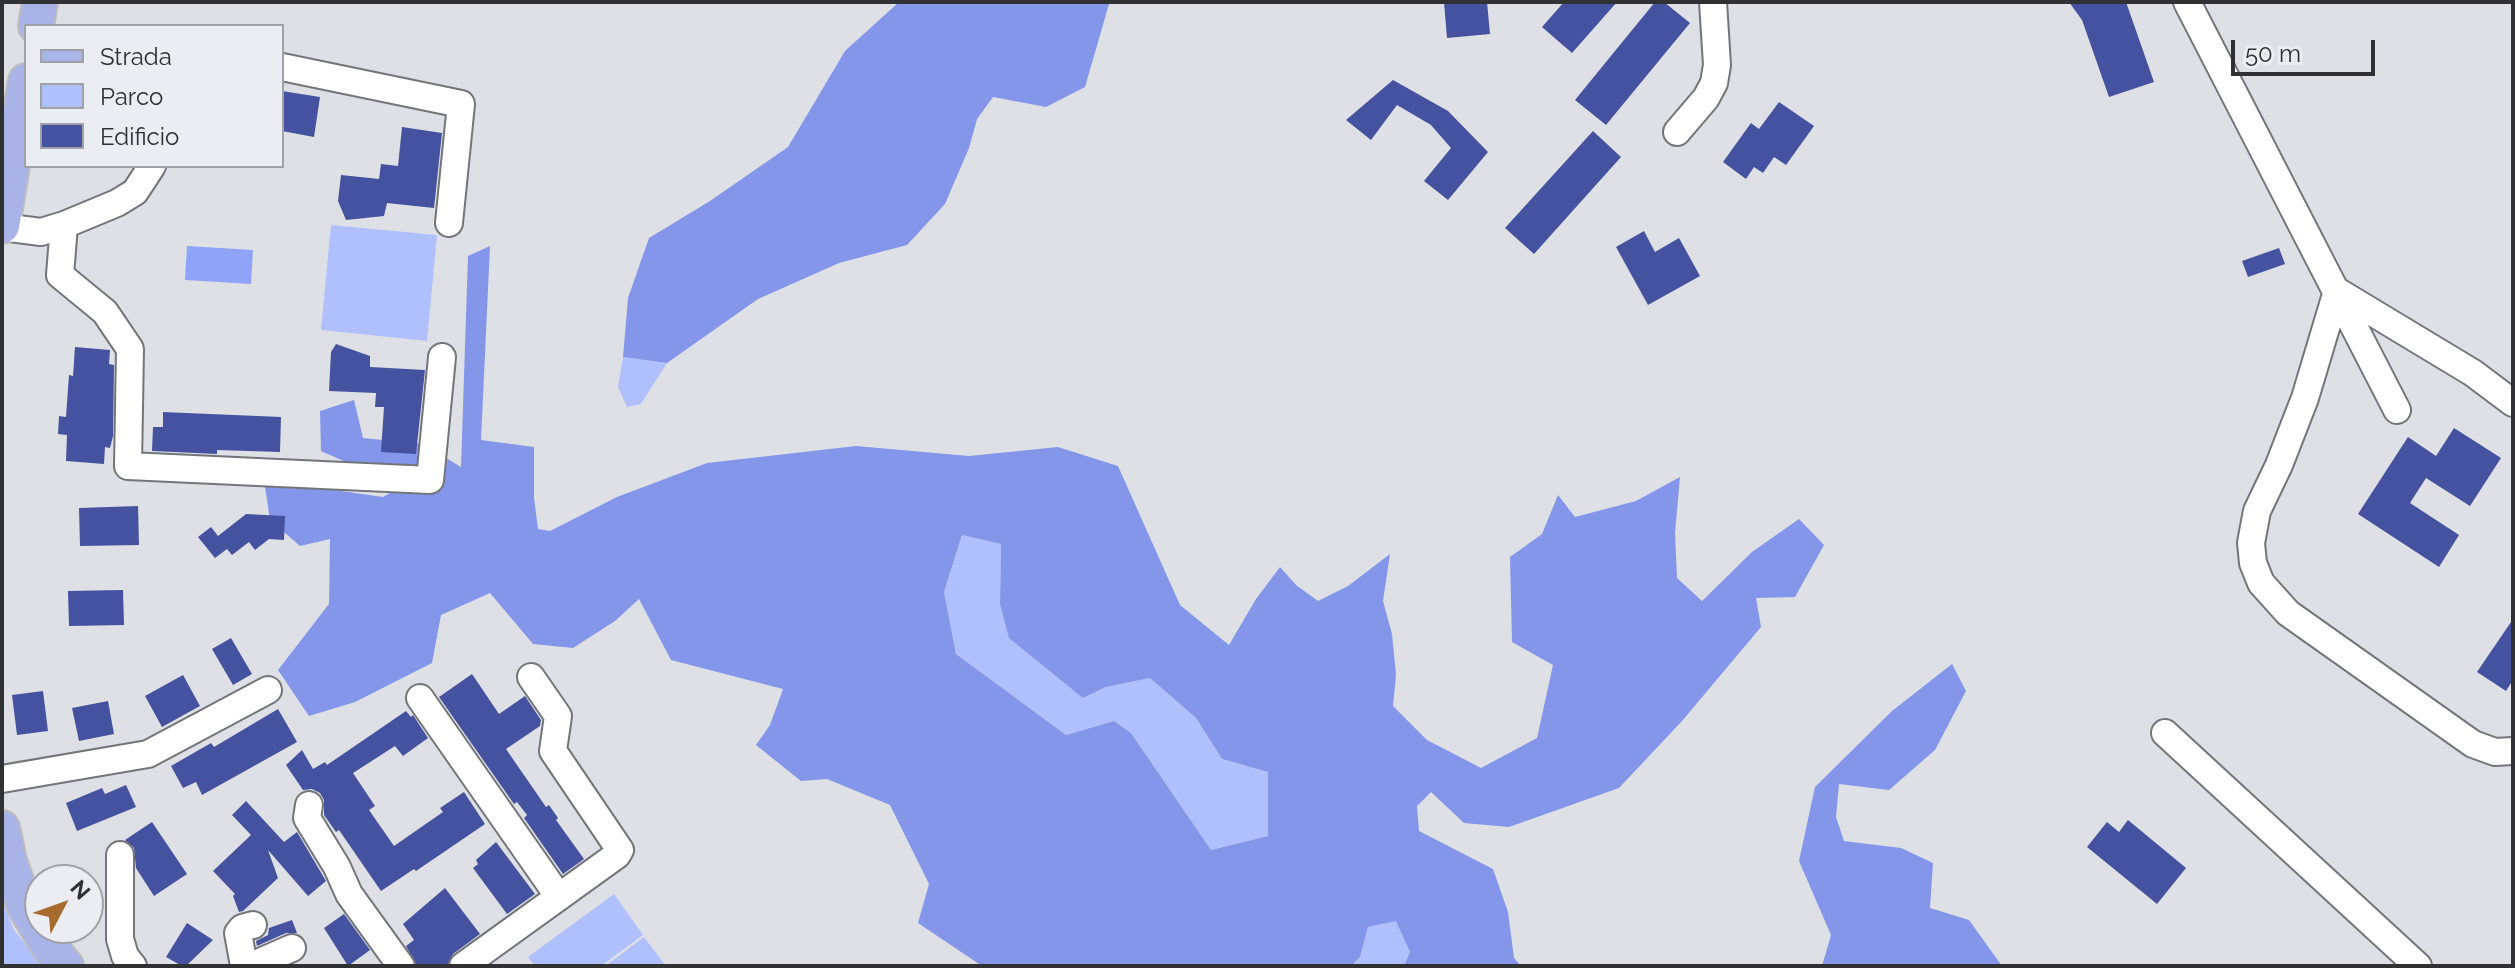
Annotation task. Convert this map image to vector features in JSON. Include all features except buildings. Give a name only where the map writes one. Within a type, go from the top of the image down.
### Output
[{"type":"main road","points":[[36,24],[40,2]]},
{"type":"main road","points":[[2,226],[7,165],[24,90]]},
{"type":"main road","points":[[2,828],[9,861],[25,907],[41,936],[66,966]]},
{"type":"street","points":[[1677,132],[1706,98],[1714,83],[1717,65],[1713,2]]},
{"type":"street","points":[[2187,2],[2397,410]]},
{"type":"street","points":[[284,67],[461,104],[449,223]]},
{"type":"street","points":[[2,226],[41,232],[64,225],[135,192],[151,168]]},
{"type":"street","points":[[64,225],[60,275],[105,312],[130,349],[128,466],[430,480],[442,357]]},
{"type":"street","points":[[2337,291],[2473,373],[2513,403]]},
{"type":"street","points":[[2337,291],[2305,398],[2254,522],[2251,543],[2257,575],[2267,592],[2288,613],[2473,744],[2495,752],[2513,751]]},
{"type":"street","points":[[463,966],[620,850],[553,751],[558,716],[531,677]]},
{"type":"street","points":[[2,779],[148,754],[268,690]]},
{"type":"street","points":[[420,698],[559,897]]},
{"type":"street","points":[[2165,733],[2418,966]]},
{"type":"street","points":[[309,805],[307,818],[337,867],[349,894],[401,966]]},
{"type":"street","points":[[120,855],[120,939],[125,956],[133,966]]},
{"type":"street","points":[[244,966],[238,933],[242,928],[253,925]]},
{"type":"street","points":[[251,966],[292,948]]},
{"type":"green space","points":[[331,225],[437,235],[427,341],[321,330]]},
{"type":"green space","points":[[623,357],[667,363],[641,404],[627,407],[618,387]]},
{"type":"green space","points":[[962,535],[1001,544],[1000,603],[1083,698],[1106,687],[1150,678],[1196,718],[1222,759],[1268,772],[1268,836],[1211,850],[1131,733],[1114,721],[1066,735],[956,654],[944,592]]},
{"type":"green space","points":[[614,894],[643,935],[601,966],[535,966],[528,957]]},
{"type":"green space","points":[[2,901],[14,930],[43,966],[2,966]]},
{"type":"green space","points":[[1396,920],[1410,952],[1404,966],[1351,966],[1360,957],[1368,927]]},
{"type":"green space","points":[[644,937],[666,966],[605,966]]},
{"type":"shaded area","points":[[899,2],[1109,4],[1085,87],[1046,107],[993,97],[977,119],[969,148],[945,204],[907,245],[839,263],[758,299],[667,363],[623,357],[628,298],[649,238],[710,201],[788,147],[845,51]]},
{"type":"shaded area","points":[[187,246],[253,250],[251,284],[185,280]]},
{"type":"shaded area","points":[[490,246],[481,440],[534,447],[534,498],[538,529],[550,531],[617,497],[707,463],[856,446],[969,456],[1058,447],[1118,466],[1180,605],[1229,645],[1256,599],[1280,567],[1296,585],[1318,601],[1348,586],[1390,554],[1383,601],[1392,634],[1396,675],[1393,706],[1427,740],[1481,768],[1537,738],[1553,665],[1512,642],[1510,557],[1542,534],[1558,495],[1575,517],[1636,501],[1680,477],[1675,533],[1677,578],[1702,601],[1752,552],[1799,519],[1824,545],[1795,597],[1756,598],[1761,627],[1682,721],[1619,788],[1509,827],[1464,823],[1431,792],[1417,806],[1419,831],[1493,869],[1508,912],[1514,958],[1521,966],[1404,966],[1410,952],[1396,921],[1368,927],[1360,957],[1351,966],[982,966],[918,923],[929,884],[890,805],[827,779],[801,781],[756,745],[770,725],[783,689],[671,660],[639,599],[615,621],[573,648],[533,644],[490,593],[441,615],[432,663],[355,702],[309,716],[278,670],[329,604],[330,539],[300,546],[270,520],[264,480],[383,497],[414,479],[389,481],[321,451],[320,411],[354,400],[363,438],[423,444],[461,467],[468,256]],"holes":[[[962,535],[1001,544],[1000,604],[1009,638],[1083,698],[1106,687],[1150,678],[1196,718],[1222,759],[1268,772],[1268,836],[1211,850],[1131,733],[1114,721],[1066,735],[956,654],[944,592]]]},
{"type":"shaded area","points":[[1952,664],[1966,691],[1935,750],[1889,790],[1839,784],[1836,817],[1844,841],[1901,848],[1933,863],[1930,908],[1969,920],[2002,966],[1822,966],[1831,935],[1799,861],[1815,787],[1892,711]]}]
